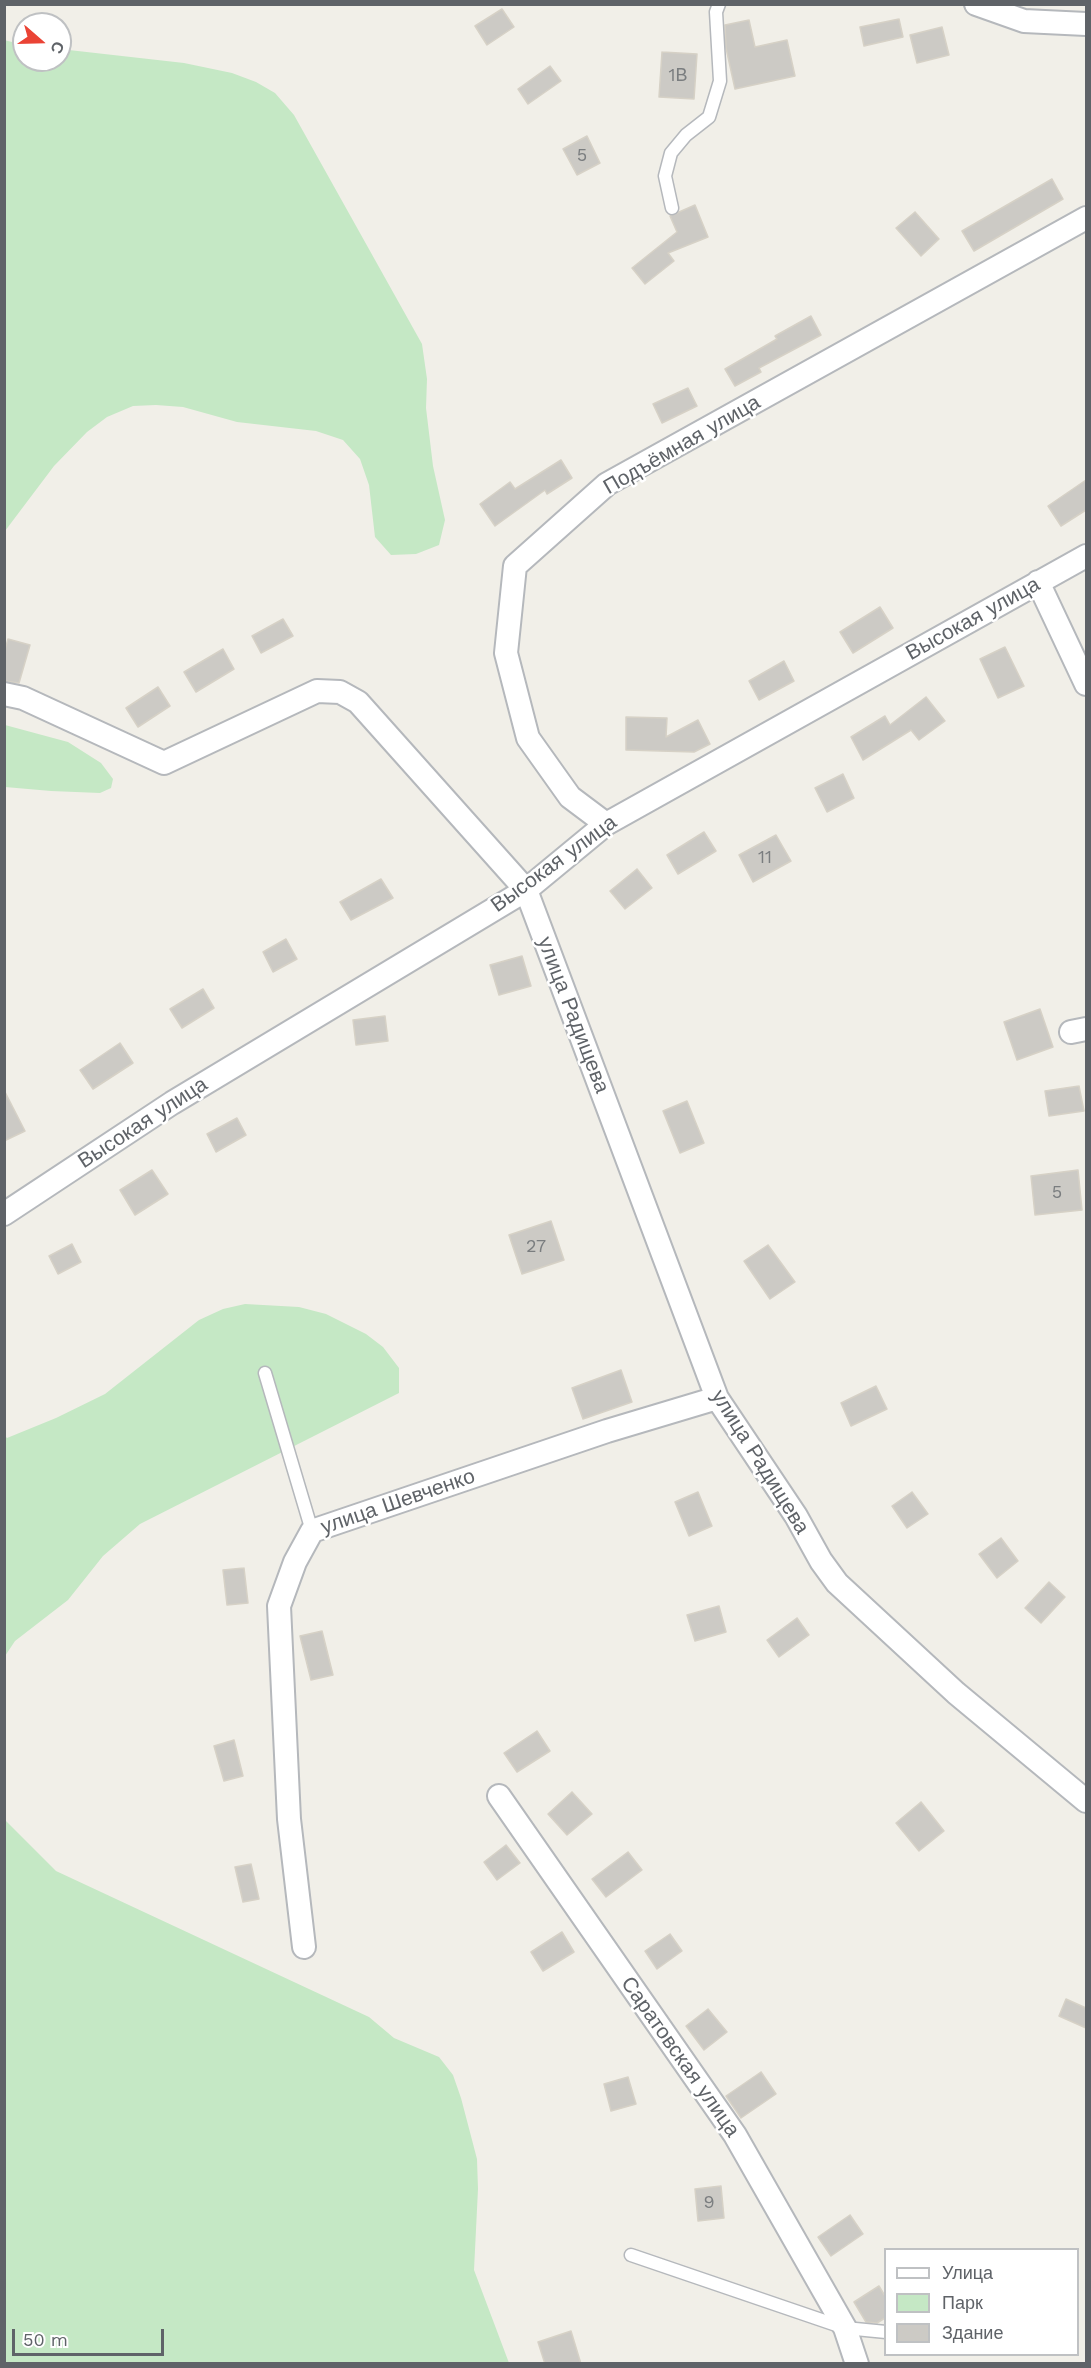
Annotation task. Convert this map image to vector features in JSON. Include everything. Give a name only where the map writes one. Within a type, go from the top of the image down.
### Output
[{"type":"street","points":[[976,4],[1024,21],[1086,24]]},
{"type":"street","name":"Подъёмная улица","points":[[606,824],[570,797],[528,738],[506,653],[514,566],[607,484],[1086,218]]},
{"type":"street","name":"Высокая улица","points":[[4,1214],[172,1103],[526,890],[606,824],[1086,556]]},
{"type":"street","points":[[1038,582],[1086,684]]},
{"type":"street","points":[[4,694],[23,698],[164,763],[317,691],[339,692],[358,702],[526,890]]},
{"type":"street","name":"улица Радищева","points":[[526,890],[717,1398],[796,1516],[821,1561],[837,1583],[956,1694],[1086,1801]]},
{"type":"street","name":"улица Шевченко","points":[[304,1947],[289,1819],[279,1606],[295,1562],[312,1531],[607,1431],[717,1398]]},
{"type":"street","name":"Саратовская улица","points":[[499,1796],[735,2135],[844,2328],[857,2364]]},
{"type":"lane","points":[[672,208],[665,176],[671,153],[686,135],[709,117],[720,81],[716,12],[718,4]]},
{"type":"lane","points":[[265,1373],[312,1531]]},
{"type":"lane","points":[[631,2256],[844,2328],[884,2332]]},
{"type":"green space","points":[[4,40],[12,42],[12,72],[72,72],[72,50],[184,63],[232,73],[256,82],[275,93],[294,115],[422,344],[427,379],[426,408],[433,466],[445,520],[439,545],[416,554],[391,555],[375,537],[369,485],[360,459],[343,440],[316,431],[237,422],[183,407],[156,405],[133,406],[107,417],[87,432],[54,466],[5,531]]},
{"type":"green space","points":[[5,725],[68,742],[101,763],[113,779],[111,788],[100,793],[5,787]]},
{"type":"green space","points":[[245,1304],[299,1307],[326,1314],[366,1334],[383,1347],[399,1368],[399,1393],[140,1524],[103,1556],[68,1600],[15,1641],[5,1656],[5,1436],[7,1438],[56,1418],[105,1394],[199,1320],[223,1309]]},
{"type":"green space","points":[[5,1820],[56,1871],[369,2017],[394,2038],[439,2057],[453,2075],[477,2159],[478,2189],[474,2270],[509,2363],[5,2363]]},
{"type":"building","points":[[502,9],[514,27],[487,45],[475,26]]},
{"type":"building","points":[[899,19],[903,37],[864,46],[860,27]]},
{"type":"building","points":[[749,20],[755,47],[787,40],[795,76],[735,89],[726,48],[725,25]]},
{"type":"building","points":[[942,27],[949,55],[917,63],[910,35]]},
{"type":"building","points":[[662,52],[697,54],[694,99],[659,97]]},
{"type":"building","points":[[550,66],[561,81],[528,104],[518,89]]},
{"type":"building","points":[[587,136],[600,163],[577,175],[563,149]]},
{"type":"building","points":[[1052,179],[1063,199],[974,251],[962,231]]},
{"type":"building","points":[[695,205],[708,237],[668,253],[674,261],[645,284],[632,268],[677,232],[670,216]]},
{"type":"building","points":[[915,212],[939,239],[921,256],[896,228]]},
{"type":"building","points":[[811,316],[821,335],[759,368],[761,372],[735,386],[725,369],[777,339],[775,336]]},
{"type":"building","points":[[688,388],[697,406],[662,423],[653,404]]},
{"type":"building","points":[[561,460],[572,478],[547,494],[545,490],[495,526],[480,504],[510,482],[515,489]]},
{"type":"building","points":[[1086,480],[1086,510],[1061,526],[1048,506]]},
{"type":"building","points":[[880,607],[893,628],[853,653],[840,632]]},
{"type":"building","points":[[283,619],[293,636],[261,653],[252,636]]},
{"type":"building","points":[[8,639],[30,645],[19,683],[4,681],[4,653]]},
{"type":"building","points":[[1005,647],[1024,686],[998,698],[980,659]]},
{"type":"building","points":[[223,649],[234,669],[196,692],[184,672]]},
{"type":"building","points":[[784,661],[794,681],[759,700],[749,681]]},
{"type":"building","points":[[158,687],[170,706],[138,727],[126,708]]},
{"type":"building","points":[[926,697],[945,721],[919,740],[911,730],[863,760],[851,737],[885,716],[890,725]]},
{"type":"building","points":[[626,717],[667,718],[666,737],[698,720],[710,744],[694,752],[626,750]]},
{"type":"building","points":[[843,774],[854,798],[827,812],[815,788]]},
{"type":"building","points":[[704,832],[716,851],[678,874],[667,855]]},
{"type":"building","points":[[776,835],[791,861],[753,882],[739,855]]},
{"type":"building","points":[[637,869],[652,888],[625,909],[610,891]]},
{"type":"building","points":[[381,879],[393,898],[351,920],[340,902]]},
{"type":"building","points":[[286,939],[297,959],[273,972],[263,952]]},
{"type":"building","points":[[522,956],[531,986],[499,995],[490,965]]},
{"type":"building","points":[[203,989],[214,1008],[182,1028],[170,1009]]},
{"type":"building","points":[[1040,1009],[1053,1047],[1017,1060],[1004,1022]]},
{"type":"building","points":[[385,1016],[388,1041],[356,1045],[353,1020]]},
{"type":"building","points":[[120,1043],[133,1063],[93,1089],[80,1070]]},
{"type":"building","points":[[1079,1086],[1084,1111],[1049,1116],[1045,1091]]},
{"type":"building","points":[[4,1090],[25,1131],[4,1141]]},
{"type":"building","points":[[687,1101],[704,1143],[680,1153],[663,1111]]},
{"type":"building","points":[[237,1118],[246,1135],[216,1152],[207,1134]]},
{"type":"building","points":[[152,1170],[168,1194],[135,1215],[120,1190]]},
{"type":"building","points":[[1078,1170],[1082,1210],[1035,1215],[1031,1176]]},
{"type":"building","points":[[551,1221],[564,1260],[522,1274],[509,1235]]},
{"type":"building","points":[[72,1244],[81,1262],[58,1274],[49,1256]]},
{"type":"building","points":[[768,1245],[795,1282],[770,1299],[744,1261]]},
{"type":"building","points":[[621,1370],[632,1402],[583,1419],[572,1388]]},
{"type":"building","points":[[876,1386],[887,1409],[851,1426],[841,1403]]},
{"type":"building","points":[[698,1492],[712,1526],[689,1536],[675,1502]]},
{"type":"building","points":[[912,1492],[928,1514],[907,1528],[892,1506]]},
{"type":"building","points":[[1001,1538],[1018,1561],[997,1578],[979,1554]]},
{"type":"building","points":[[244,1568],[248,1603],[227,1605],[223,1570]]},
{"type":"building","points":[[1049,1582],[1065,1597],[1041,1623],[1025,1608]]},
{"type":"building","points":[[719,1606],[726,1632],[695,1641],[687,1615]]},
{"type":"building","points":[[797,1618],[809,1635],[779,1657],[767,1640]]},
{"type":"building","points":[[322,1631],[333,1675],[311,1680],[300,1636]]},
{"type":"building","points":[[537,1731],[550,1751],[517,1772],[504,1753]]},
{"type":"building","points":[[234,1740],[243,1776],[224,1781],[214,1746]]},
{"type":"building","points":[[572,1792],[592,1814],[567,1835],[548,1814]]},
{"type":"building","points":[[921,1802],[944,1831],[919,1851],[896,1823]]},
{"type":"building","points":[[506,1845],[520,1863],[497,1880],[484,1862]]},
{"type":"building","points":[[628,1852],[642,1870],[606,1897],[592,1879]]},
{"type":"building","points":[[251,1864],[259,1899],[243,1902],[235,1867]]},
{"type":"building","points":[[562,1932],[574,1952],[543,1971],[531,1952]]},
{"type":"building","points":[[670,1934],[682,1951],[657,1969],[645,1951]]},
{"type":"building","points":[[1066,1999],[1086,2008],[1086,2028],[1059,2016]]},
{"type":"building","points":[[708,2009],[727,2032],[704,2050],[686,2026]]},
{"type":"building","points":[[761,2072],[776,2094],[741,2118],[726,2096]]},
{"type":"building","points":[[628,2077],[636,2104],[611,2111],[604,2084]]},
{"type":"building","points":[[721,2186],[724,2218],[698,2221],[695,2189]]},
{"type":"building","points":[[850,2215],[863,2234],[831,2256],[818,2237]]},
{"type":"building","points":[[879,2286],[884,2294],[884,2319],[877,2323],[866,2322],[854,2302]]},
{"type":"building","points":[[571,2331],[581,2364],[545,2364],[538,2342]]}]
